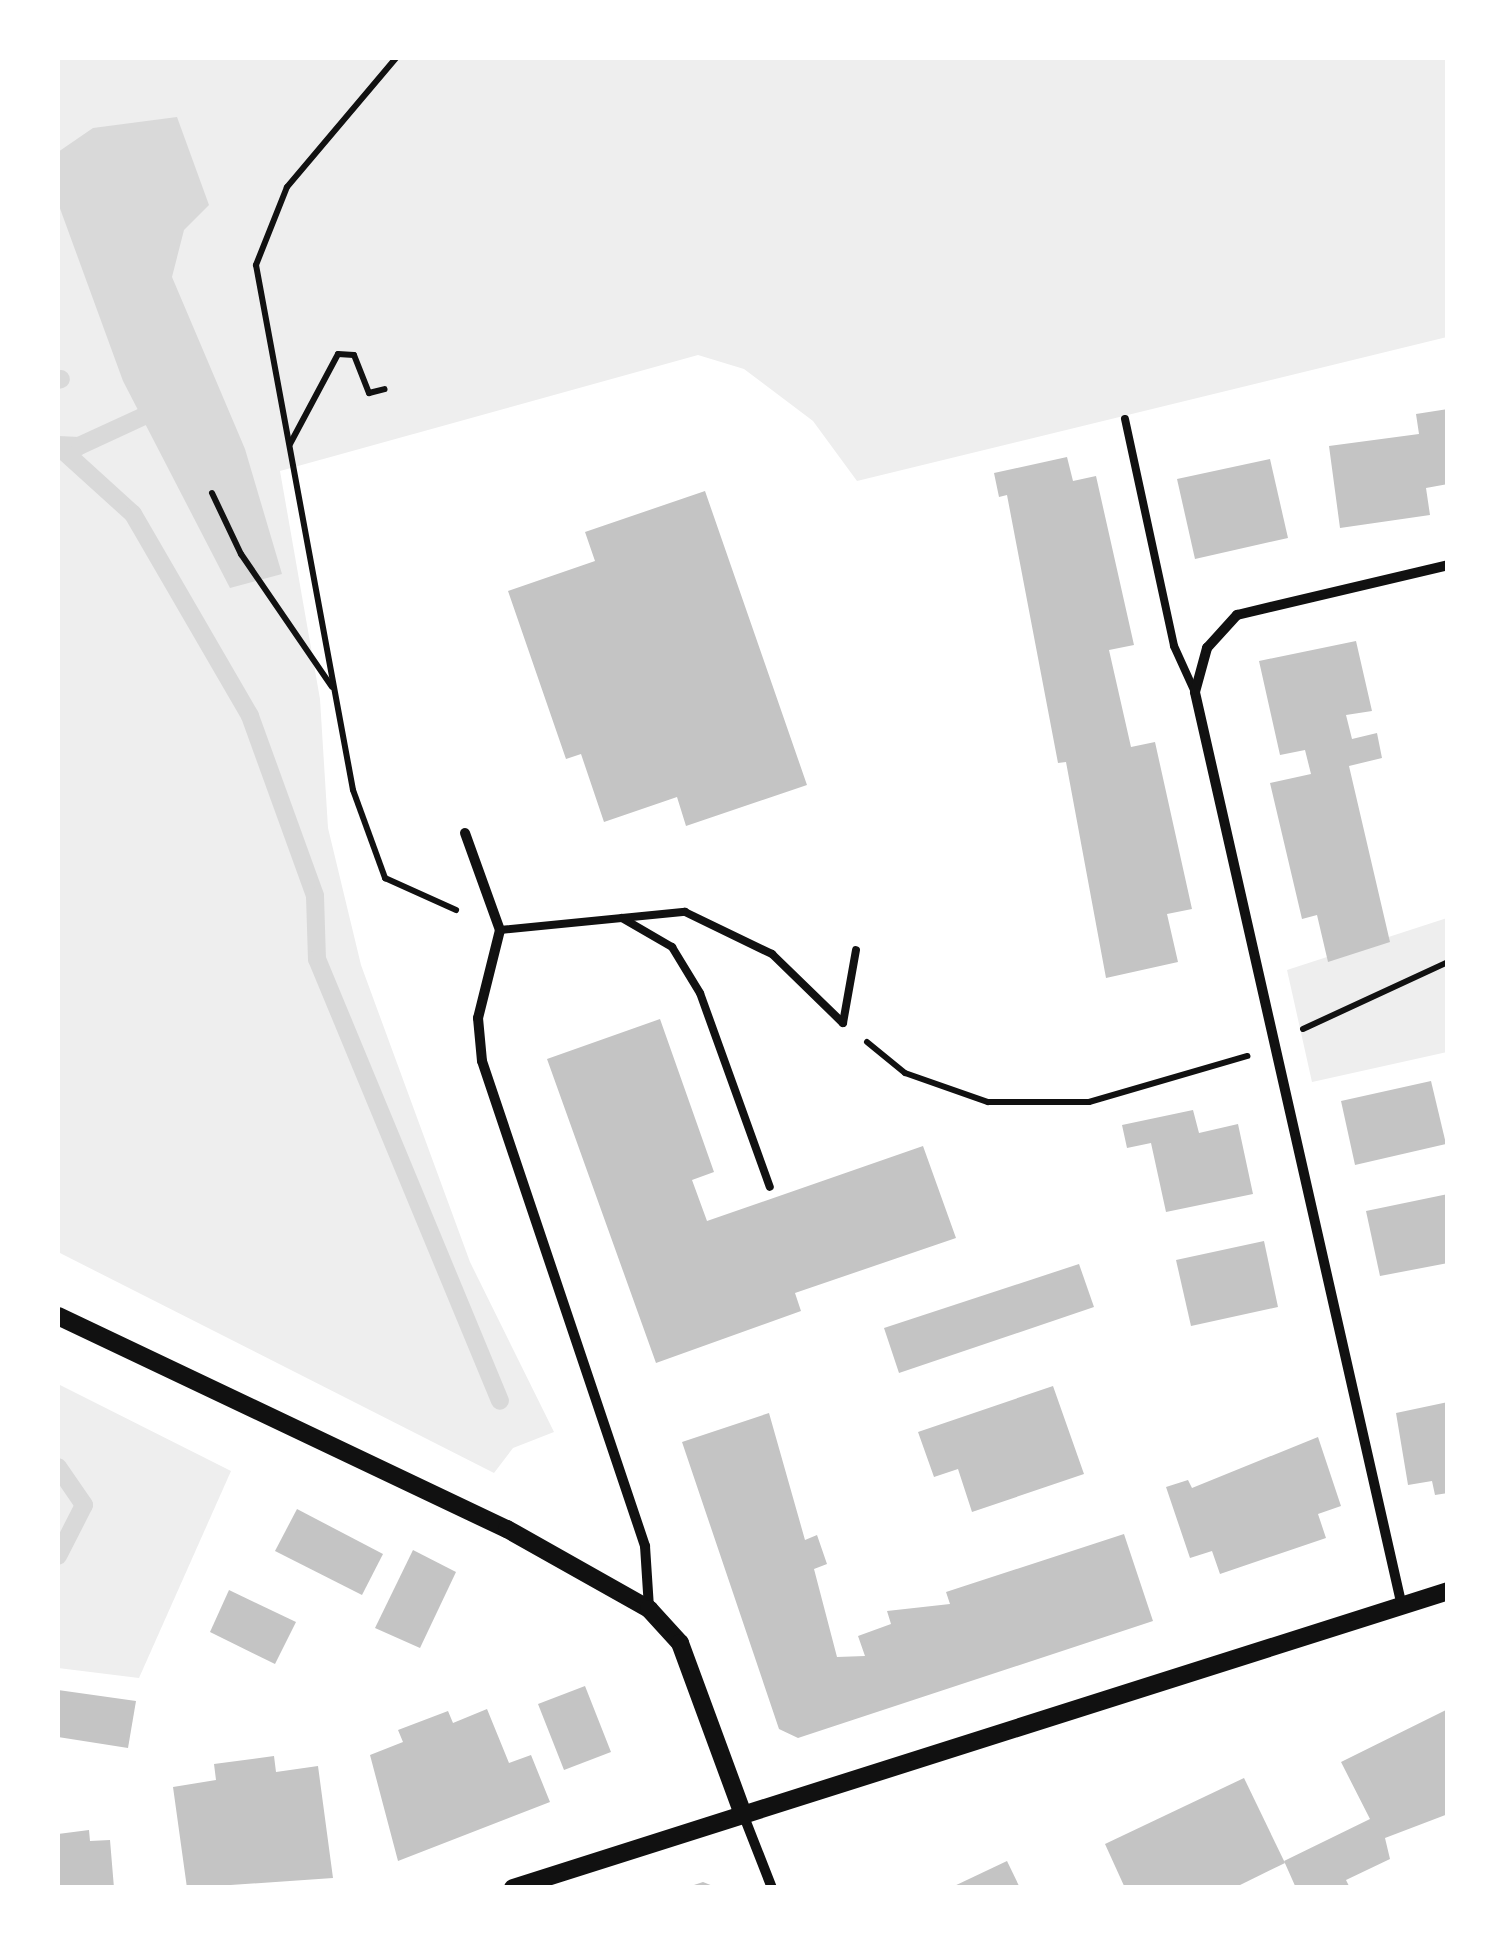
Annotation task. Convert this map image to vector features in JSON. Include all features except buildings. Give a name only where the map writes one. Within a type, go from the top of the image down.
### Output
[{"type":"street","points":[[1401,1602],[1195,692],[1207,648],[1237,615],[1448,564]]},
{"type":"street","points":[[464,832],[500,930],[478,1018],[482,1061],[645,1546],[649,1609]]},
{"type":"street","points":[[58,1316],[507,1529],[649,1609],[680,1643],[772,1888]]},
{"type":"street","points":[[513,1888],[1401,1602],[1448,1591]]},
{"type":"lane","points":[[1125,419],[1174,646],[1195,692]]},
{"type":"lane","points":[[500,930],[685,912],[738,930],[843,1024]]},
{"type":"lane","points":[[622,918],[672,946],[700,992],[770,1187]]},
{"type":"lane","points":[[843,1024],[856,950]]},
{"type":"path","points":[[396,58],[287,188],[256,265],[353,790],[385,878],[500,930]]},
{"type":"path","points":[[290,444],[338,354],[354,355],[368,393],[385,389]]},
{"type":"path","points":[[212,493],[241,554],[333,688]]},
{"type":"path","points":[[843,1024],[905,1073],[988,1102],[1136,1093],[1277,1041],[1448,962]]},
{"type":"shaded area","points":[[58,58],[1447,58],[1447,337],[857,481],[813,421],[744,369],[698,355],[280,471],[320,699],[328,828],[361,965],[470,1262],[554,1432],[513,1448],[494,1473],[58,1252]]},
{"type":"shaded area","points":[[177,117],[209,205],[184,230],[172,277],[245,449],[282,574],[230,588],[123,381],[58,203],[58,152],[93,128]]},
{"type":"shaded area","points":[[1447,918],[1447,1052],[1312,1082],[1287,970]]},
{"type":"shaded area","points":[[58,1384],[231,1471],[139,1678],[58,1668]]},
{"type":"waterway","points":[[58,445],[79,446],[144,416]]},
{"type":"waterway","points":[[58,446],[133,514],[250,716],[315,896],[317,959],[500,1401]]},
{"type":"waterway","points":[[58,1467],[84,1505],[58,1556]]}]
